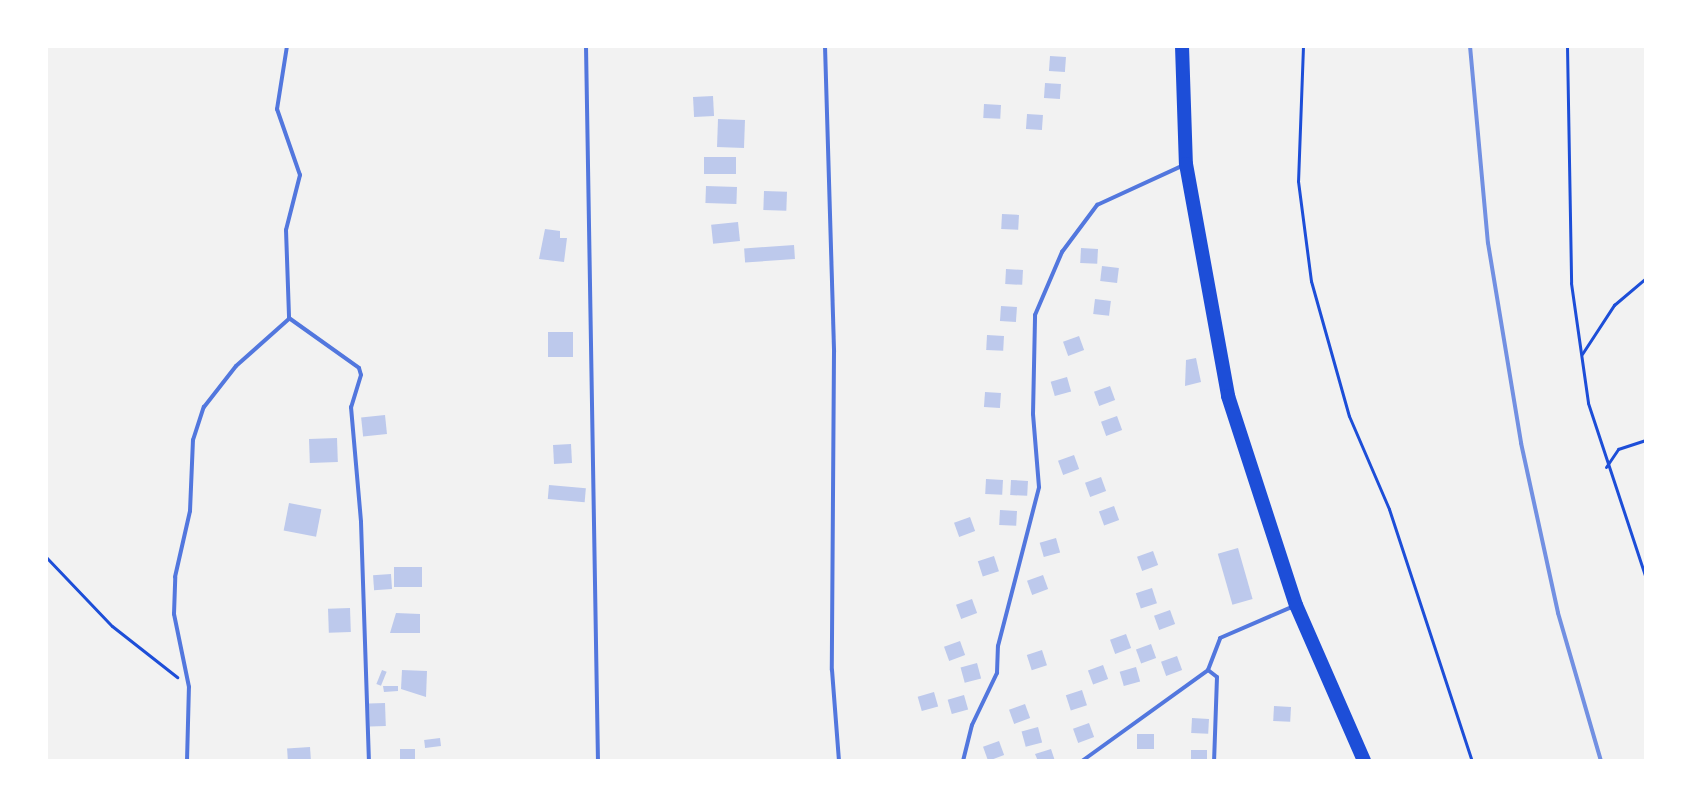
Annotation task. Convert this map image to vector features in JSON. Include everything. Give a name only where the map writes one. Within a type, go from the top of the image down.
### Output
[{"type":"highway","points":[[1182,46],[1186,164],[1225,385],[1296,605],[1364,761]]},
{"type":"lane","points":[[187,761],[189,687],[174,614],[175,577],[190,511],[193,440],[204,407],[236,366],[289,318],[286,230],[300,175],[277,109],[287,46]]},
{"type":"lane","points":[[586,46],[598,761]]},
{"type":"lane","points":[[825,46],[834,352],[832,670],[839,761]]},
{"type":"lane","points":[[963,761],[972,725],[997,673],[998,646],[1039,487],[1033,414],[1035,315],[1062,252],[1097,205],[1186,164]]},
{"type":"lane","points":[[289,318],[359,368],[361,375],[351,407],[361,522],[369,761]]},
{"type":"lane","points":[[1082,761],[1208,670],[1220,638],[1296,605]]},
{"type":"lane","points":[[1208,670],[1217,677],[1214,761]]},
{"type":"path","points":[[1303,46],[1298,181],[1311,281],[1349,416],[1389,509],[1472,761]]},
{"type":"path","points":[[1567,46],[1571,283],[1588,403],[1606,467],[1646,578]]},
{"type":"path","points":[[1582,355],[1614,305],[1646,278]]},
{"type":"path","points":[[1606,467],[1618,449],[1646,440]]},
{"type":"path","points":[[46,557],[112,626],[189,687]]},
{"type":"building","points":[[1050,56],[1066,57],[1065,72],[1049,71]]},
{"type":"building","points":[[1045,83],[1061,84],[1060,99],[1044,98]]},
{"type":"building","points":[[713,96],[714,116],[694,117],[693,97]]},
{"type":"building","points":[[984,104],[1001,105],[1000,119],[983,118]]},
{"type":"building","points":[[1027,114],[1043,115],[1042,130],[1026,129]]},
{"type":"building","points":[[718,119],[745,120],[744,148],[717,147]]},
{"type":"building","points":[[704,157],[736,157],[736,174],[704,174]]},
{"type":"building","points":[[706,186],[737,187],[736,204],[705,203]]},
{"type":"building","points":[[764,191],[787,192],[786,211],[763,210]]},
{"type":"building","points":[[1002,214],[1019,215],[1018,230],[1001,229]]},
{"type":"building","points":[[738,222],[740,241],[713,244],[711,225]]},
{"type":"building","points":[[545,229],[560,231],[560,238],[567,238],[564,262],[539,259]]},
{"type":"building","points":[[794,245],[795,259],[745,262],[744,248]]},
{"type":"building","points":[[1081,248],[1098,249],[1097,264],[1080,263]]},
{"type":"building","points":[[1102,266],[1119,268],[1117,283],[1100,281]]},
{"type":"building","points":[[1006,269],[1023,270],[1022,285],[1005,284]]},
{"type":"building","points":[[1095,299],[1111,301],[1109,316],[1093,314]]},
{"type":"building","points":[[1001,306],[1017,307],[1016,322],[1000,321]]},
{"type":"building","points":[[548,332],[573,332],[573,357],[548,357]]},
{"type":"building","points":[[987,335],[1004,336],[1003,351],[986,350]]},
{"type":"building","points":[[1079,336],[1084,350],[1068,356],[1063,342]]},
{"type":"building","points":[[1196,358],[1201,382],[1185,386],[1186,360]]},
{"type":"building","points":[[1067,377],[1071,391],[1055,396],[1051,382]]},
{"type":"building","points":[[1110,386],[1115,400],[1099,406],[1094,392]]},
{"type":"building","points":[[985,392],[1001,393],[1000,408],[984,407]]},
{"type":"building","points":[[385,415],[387,434],[363,436],[361,418]]},
{"type":"building","points":[[1117,416],[1122,430],[1106,436],[1101,422]]},
{"type":"building","points":[[337,438],[338,462],[310,463],[309,439]]},
{"type":"building","points":[[571,444],[572,463],[554,464],[553,445]]},
{"type":"building","points":[[1074,455],[1079,469],[1063,475],[1058,461]]},
{"type":"building","points":[[1101,477],[1106,491],[1090,497],[1085,483]]},
{"type":"building","points":[[986,479],[1003,480],[1002,495],[985,494]]},
{"type":"building","points":[[1011,480],[1028,481],[1027,496],[1010,495]]},
{"type":"building","points":[[549,485],[586,488],[585,502],[548,499]]},
{"type":"building","points":[[289,503],[321,509],[316,537],[284,530]]},
{"type":"building","points":[[1114,506],[1119,520],[1104,526],[1099,511]]},
{"type":"building","points":[[1000,510],[1017,511],[1016,526],[999,525]]},
{"type":"building","points":[[970,517],[975,531],[959,537],[954,523]]},
{"type":"building","points":[[1056,538],[1060,552],[1044,557],[1040,543]]},
{"type":"building","points":[[1238,548],[1253,599],[1232,605],[1218,554]]},
{"type":"building","points":[[1153,551],[1158,565],[1142,571],[1137,557]]},
{"type":"building","points":[[994,556],[999,571],[983,576],[978,561]]},
{"type":"building","points":[[394,567],[422,567],[422,587],[394,587]]},
{"type":"building","points":[[391,574],[392,589],[374,590],[373,575]]},
{"type":"building","points":[[1043,575],[1048,589],[1032,595],[1027,581]]},
{"type":"building","points":[[1152,588],[1157,603],[1141,608],[1136,593]]},
{"type":"building","points":[[972,599],[977,613],[961,619],[956,605]]},
{"type":"building","points":[[350,608],[351,632],[329,633],[328,609]]},
{"type":"building","points":[[1170,610],[1175,624],[1159,630],[1154,616]]},
{"type":"building","points":[[396,613],[420,614],[420,633],[390,633]]},
{"type":"building","points":[[1126,634],[1131,648],[1115,654],[1110,640]]},
{"type":"building","points":[[960,641],[965,655],[949,661],[944,647]]},
{"type":"building","points":[[1151,644],[1156,658],[1141,664],[1136,649]]},
{"type":"building","points":[[1042,650],[1047,665],[1032,670],[1027,655]]},
{"type":"building","points":[[1177,656],[1182,670],[1166,676],[1161,662]]},
{"type":"building","points":[[977,663],[981,678],[965,683],[961,667]]},
{"type":"building","points":[[1103,665],[1108,679],[1093,685],[1088,670]]},
{"type":"building","points":[[1136,667],[1140,681],[1124,686],[1120,672]]},
{"type":"building","points":[[382,670],[387,672],[381,686],[376,684]]},
{"type":"building","points":[[402,670],[427,671],[426,697],[401,689]]},
{"type":"building","points":[[383,686],[398,686],[398,691],[384,692]]},
{"type":"building","points":[[1082,690],[1087,705],[1071,710],[1066,695]]},
{"type":"building","points":[[934,692],[938,706],[922,711],[918,697]]},
{"type":"building","points":[[964,695],[968,709],[952,714],[948,700]]},
{"type":"building","points":[[385,703],[386,726],[370,727],[369,704]]},
{"type":"building","points":[[1025,704],[1030,718],[1014,724],[1009,710]]},
{"type":"building","points":[[1274,706],[1291,707],[1290,722],[1273,721]]},
{"type":"building","points":[[1192,718],[1209,719],[1208,734],[1191,733]]},
{"type":"building","points":[[1089,723],[1094,737],[1078,743],[1073,729]]},
{"type":"building","points":[[1038,727],[1042,742],[1026,747],[1022,731]]},
{"type":"building","points":[[1137,734],[1154,734],[1154,749],[1137,749]]},
{"type":"building","points":[[440,738],[441,746],[425,748],[424,740]]},
{"type":"building","points":[[999,741],[1004,755],[988,761],[983,747]]},
{"type":"building","points":[[310,747],[311,761],[288,761],[287,749]]},
{"type":"building","points":[[400,749],[415,749],[415,761],[400,761]]},
{"type":"building","points":[[1051,749],[1055,761],[1038,761],[1035,754]]},
{"type":"building","points":[[1191,750],[1207,750],[1207,761],[1191,761]]},
{"type":"railway","points":[[1470,46],[1488,243],[1521,443],[1558,613],[1601,761]]}]
